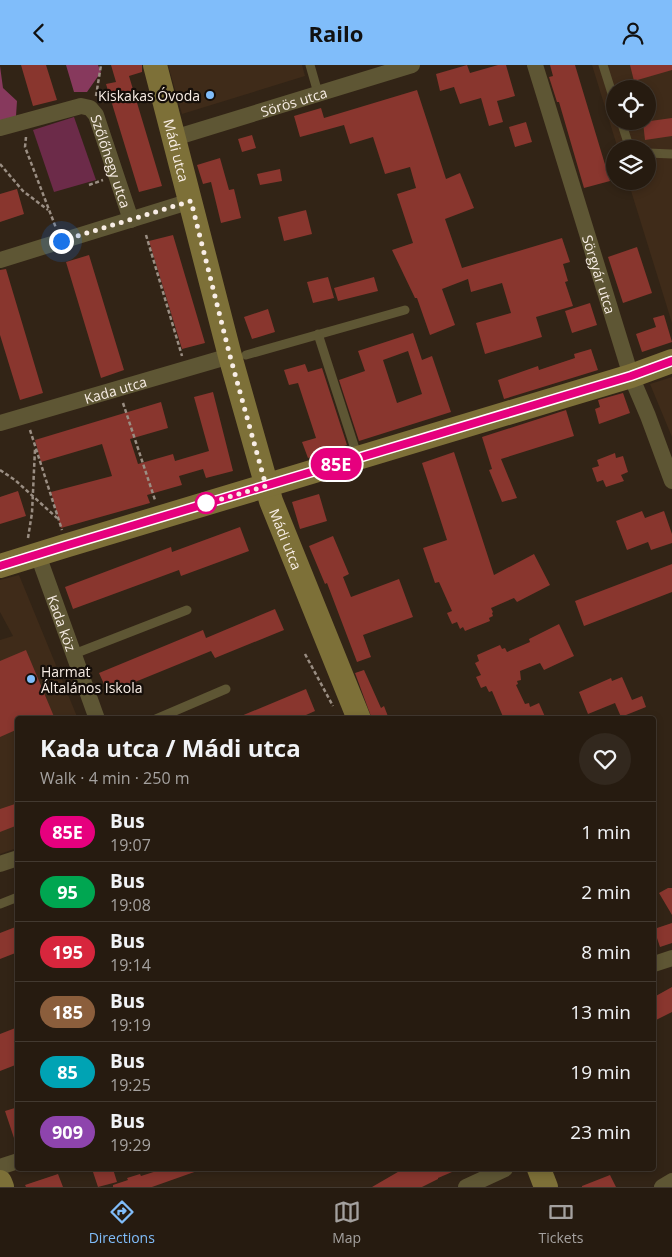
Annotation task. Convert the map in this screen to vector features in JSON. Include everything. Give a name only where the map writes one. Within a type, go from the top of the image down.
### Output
[{"type":"street","name":"Mádi utca","points":[[155,65],[191,201],[238,355],[266,486],[357,716]]},
{"type":"street","name":"Sörös utca","points":[[174,138],[412,65]]},
{"type":"street","name":"Sörgyár utca","points":[[535,65],[631,376],[672,481]]},
{"type":"street","name":"Szőlőhegy utca","points":[[0,128],[81,106],[90,108],[96,115],[131,220]]},
{"type":"street","points":[[0,259],[191,201]]},
{"type":"street","name":"Kada utca","points":[[0,423],[26,417],[186,368],[238,355]]},
{"type":"street","points":[[0,566],[33,547],[160,516],[266,486],[631,376],[672,361]]},
{"type":"street","name":"Kada köz","points":[[33,547],[97,716]]},
{"type":"street","points":[[0,864],[15,859]]},
{"type":"street","points":[[656,963],[672,958]]},
{"type":"street","points":[[0,1167],[15,1162]]},
{"type":"street","points":[[466,1187],[501,1171]]},
{"type":"street","points":[[540,1171],[546,1187]]},
{"type":"street","points":[[662,1187],[672,1181]]},
{"type":"street","points":[[0,1182],[2,1187]]},
{"type":"lane","points":[[310,65],[318,93]]},
{"type":"lane","points":[[603,65],[608,80]]},
{"type":"lane","points":[[656,153],[672,154]]},
{"type":"lane","points":[[238,355],[405,309]]},
{"type":"lane","points":[[318,334],[358,458]]},
{"type":"lane","points":[[74,653],[187,610]]},
{"type":"lane","points":[[163,716],[226,689]]},
{"type":"lane","points":[[0,904],[15,898]]},
{"type":"path","points":[[95,104],[101,65]]},
{"type":"path","points":[[28,120],[25,147],[58,232]]},
{"type":"path","points":[[0,164],[23,191],[49,211]]},
{"type":"path","points":[[146,235],[186,368]]},
{"type":"path","points":[[119,389],[160,516]]},
{"type":"path","points":[[0,470],[15,480],[58,519],[26,417]]},
{"type":"path","points":[[33,547],[32,496],[35,447]]},
{"type":"path","points":[[305,655],[335,711]]},
{"type":"shaded area","points":[[66,65],[98,65],[101,72],[87,92],[74,92]]},
{"type":"shaded area","name":"Kiskakas Óvoda","points":[[168,65],[302,65],[305,76],[182,114]]},
{"type":"shaded area","points":[[592,65],[672,65],[672,323],[631,190],[656,190],[656,140],[615,140],[612,130],[656,130],[656,80],[606,80],[606,110]]},
{"type":"shaded area","points":[[0,66],[3,88],[17,101],[16,116],[0,124]]},
{"type":"shaded area","points":[[74,117],[96,180],[54,192],[33,130]]},
{"type":"shaded area","points":[[672,377],[672,437],[650,384]]},
{"type":"shaded area","name":"Harmat Általános Iskola","points":[[19,575],[77,716],[15,716],[15,849],[0,854],[0,640],[13,636],[0,612],[0,580]]},
{"type":"building","points":[[21,65],[46,65],[57,100],[33,106]]},
{"type":"building","points":[[111,65],[142,65],[142,72],[129,76],[162,186],[139,192],[106,84],[116,82]]},
{"type":"building","points":[[467,65],[470,73],[498,65],[506,65],[515,96],[497,101],[503,122],[489,126],[481,98],[460,104],[454,87],[440,91],[436,74]]},
{"type":"building","points":[[550,65],[575,65],[606,168],[606,182],[584,188],[559,102],[557,102],[549,77],[553,76]]},
{"type":"building","points":[[630,65],[672,65],[672,70],[634,80]]},
{"type":"building","points":[[417,90],[446,179],[460,173],[474,208],[445,219],[462,268],[562,238],[570,262],[563,264],[568,281],[565,282],[573,306],[536,317],[542,337],[485,354],[476,323],[511,313],[502,283],[471,292],[468,279],[442,289],[455,325],[430,335],[417,298],[415,298],[392,250],[413,243],[397,194],[416,188],[410,167],[385,174],[373,137],[350,144],[344,125],[300,137],[294,116],[321,108],[324,118]]},
{"type":"building","points":[[672,118],[672,136],[645,140],[644,130],[656,130],[656,120]]},
{"type":"building","points":[[526,122],[532,142],[515,147],[509,127]]},
{"type":"building","points":[[252,135],[256,148],[242,152],[238,139]]},
{"type":"building","points":[[220,158],[229,190],[234,189],[241,218],[221,223],[211,182],[203,184],[197,165]]},
{"type":"building","points":[[280,169],[282,181],[260,185],[257,174]]},
{"type":"building","points":[[17,189],[24,214],[0,222],[0,194]]},
{"type":"building","points":[[306,210],[312,234],[284,241],[278,217]]},
{"type":"building","points":[[173,235],[205,343],[182,349],[149,241]]},
{"type":"building","points":[[637,247],[652,293],[623,303],[608,257]]},
{"type":"building","points":[[89,255],[124,370],[101,378],[66,262]]},
{"type":"building","points":[[6,269],[43,393],[20,400],[0,335],[0,270]]},
{"type":"building","points":[[328,277],[334,298],[313,303],[307,282]]},
{"type":"building","points":[[374,277],[378,291],[338,301],[334,288]]},
{"type":"building","points":[[590,303],[597,325],[572,333],[565,311]]},
{"type":"building","points":[[268,309],[275,332],[252,339],[244,317]]},
{"type":"building","points":[[664,315],[672,342],[642,352],[636,334],[656,327],[653,318]]},
{"type":"building","points":[[413,333],[422,360],[432,356],[451,412],[359,441],[339,380],[365,371],[358,351]],"holes":[[[408,351],[422,394],[397,403],[383,360]]]},
{"type":"building","points":[[591,349],[598,370],[504,399],[498,380],[538,366],[539,370],[575,358],[574,354]]},
{"type":"building","points":[[305,364],[308,372],[322,368],[347,445],[308,458],[302,442],[316,438],[298,383],[289,385],[284,370]]},
{"type":"building","points":[[213,392],[233,471],[206,478],[203,469],[179,476],[182,485],[147,495],[150,503],[61,528],[51,492],[112,476],[102,444],[41,462],[35,440],[161,402],[168,428],[130,439],[138,464],[173,454],[175,461],[209,451],[194,397]]},
{"type":"building","points":[[623,393],[630,413],[599,424],[595,409],[600,407],[598,400]]},
{"type":"building","points":[[566,410],[574,436],[501,459],[517,498],[502,502],[489,470],[492,469],[482,437]]},
{"type":"building","points":[[454,452],[494,575],[534,554],[550,585],[517,602],[514,598],[491,608],[493,616],[489,618],[490,621],[465,631],[463,627],[460,629],[457,622],[452,624],[447,613],[452,611],[439,582],[435,583],[423,548],[447,540],[422,463]]},
{"type":"building","points":[[615,453],[616,458],[623,456],[628,472],[621,475],[624,481],[606,487],[603,480],[597,482],[592,468],[599,466],[597,460]]},
{"type":"building","points":[[18,491],[26,516],[0,524],[0,497]]},
{"type":"building","points":[[319,494],[327,521],[300,529],[292,502]]},
{"type":"building","points":[[642,511],[645,518],[664,511],[672,534],[672,543],[651,550],[648,542],[627,550],[616,521]]},
{"type":"building","points":[[240,527],[249,551],[181,576],[179,570],[73,609],[65,587],[171,547],[172,552]]},
{"type":"building","points":[[333,536],[349,574],[343,577],[351,597],[399,579],[413,617],[363,635],[371,657],[357,662],[327,583],[325,584],[309,546]]},
{"type":"building","points":[[672,564],[672,592],[584,626],[575,601]]},
{"type":"building","points":[[275,609],[284,630],[215,658],[211,651],[108,693],[99,673],[203,630],[206,638]]},
{"type":"building","points":[[559,624],[574,656],[544,670],[540,663],[520,671],[521,680],[517,681],[518,684],[516,685],[525,704],[529,703],[530,707],[539,703],[545,716],[503,716],[492,691],[489,692],[486,686],[481,688],[476,677],[481,675],[475,663],[479,661],[477,655],[500,645],[507,652],[530,642],[529,639]]},
{"type":"building","points":[[26,650],[54,716],[15,716],[15,730],[0,737],[0,661]]},
{"type":"building","points":[[364,670],[381,708],[384,706],[388,716],[371,716],[355,673]]},
{"type":"building","points":[[622,677],[632,700],[642,696],[646,707],[621,716],[615,703],[588,714],[579,692],[611,678],[612,681]]},
{"type":"building","points":[[306,689],[315,711],[304,716],[241,716]]},
{"type":"building","points":[[15,804],[15,826],[0,832],[0,809]]},
{"type":"building","points":[[672,888],[672,915],[659,893]]},
{"type":"building","points":[[672,923],[672,943],[660,947],[656,928]]},
{"type":"building","points":[[15,927],[15,953],[0,959],[0,933]]},
{"type":"building","points":[[672,987],[672,1012],[656,1020],[656,996]]},
{"type":"building","points":[[15,1028],[15,1065],[0,1071],[0,1034]]},
{"type":"building","points":[[15,1108],[15,1141],[5,1111]]},
{"type":"building","points":[[93,1171],[114,1171],[117,1182],[98,1187]]},
{"type":"building","points":[[157,1171],[197,1171],[152,1187],[113,1187],[113,1185],[128,1180],[127,1178],[140,1174],[141,1176]]},
{"type":"building","points":[[400,1171],[454,1171],[422,1187],[372,1187]]},
{"type":"building","points":[[58,1174],[63,1187],[26,1187],[25,1185]]},
{"type":"building","points":[[610,1175],[616,1187],[582,1187],[582,1186]]},
{"type":"bus line","name":"85E","points":[[0,566],[160,516],[254,490],[631,376],[672,361]]},
{"type":"place","name":"Kiskakas Óvoda","points":[[210,95]]},
{"type":"place","name":"Harmat Általános Iskola","points":[[31,679]]},
{"type":"route","points":[[61,241],[191,201],[230,356],[266,486],[198,506],[206,503]]}]
